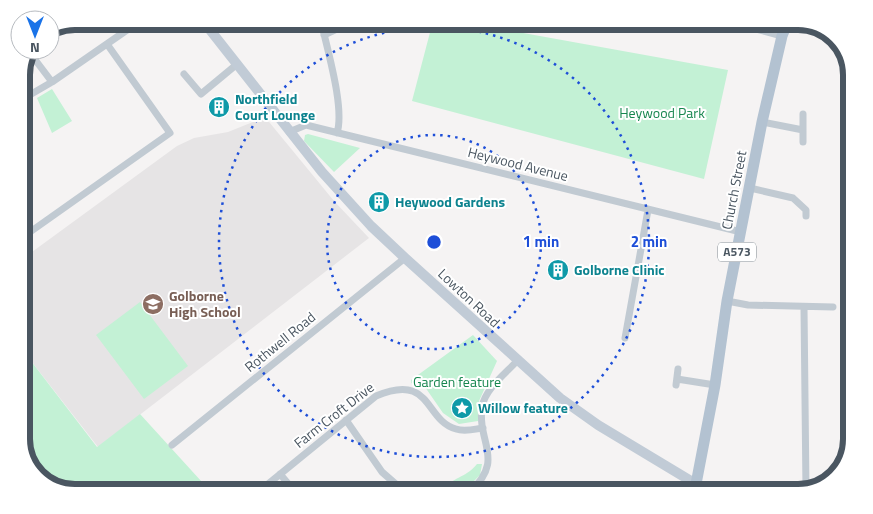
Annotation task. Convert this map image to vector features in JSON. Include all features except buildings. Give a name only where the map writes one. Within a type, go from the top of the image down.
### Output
[{"type":"main road","name":"Lowton Road","points":[[210,30],[289,132],[364,219],[517,361],[560,398],[686,484]]},
{"type":"main road","name":"Church Street","points":[[696,484],[715,385],[727,301],[762,122],[784,30]]},
{"type":"street","points":[[118,30],[122,34]]},
{"type":"street","points":[[30,95],[52,82],[128,30]]},
{"type":"street","points":[[323,30],[338,102],[339,122],[337,133]]},
{"type":"street","points":[[324,35],[335,30]]},
{"type":"street","points":[[760,30],[782,36]]},
{"type":"street","points":[[30,232],[170,133],[107,44]]},
{"type":"street","points":[[35,60],[52,82]]},
{"type":"street","points":[[184,74],[201,94],[236,65]]},
{"type":"street","points":[[803,114],[803,142]]},
{"type":"street","points":[[762,122],[803,130]]},
{"type":"street","name":"Heywood Avenue","points":[[289,132],[306,125],[741,232]]},
{"type":"street","points":[[750,188],[793,198],[806,210],[806,216]]},
{"type":"street","points":[[625,338],[648,210]]},
{"type":"street","name":"Rothwell Road","points":[[172,445],[405,258]]},
{"type":"street","points":[[727,301],[748,305],[833,307]]},
{"type":"street","points":[[804,307],[806,483]]},
{"type":"street","points":[[478,484],[484,478],[488,467],[482,406],[487,396],[517,361]]},
{"type":"street","points":[[678,369],[676,382],[715,385]]},
{"type":"street","name":"Farm Croft Drive","points":[[268,484],[376,396],[399,390],[418,394],[430,403],[444,422],[455,429],[483,428]]},
{"type":"street","points":[[346,420],[392,484]]},
{"type":"street","points":[[280,474],[288,484]]},
{"type":"shaded area","name":"Golborne High School","points":[[265,117],[334,201],[369,238],[98,447],[30,360],[30,253],[177,146],[194,138],[228,132]]},
{"type":"green space","name":"Heywood Park","points":[[431,30],[506,30],[728,70],[704,179],[412,101]]},
{"type":"green space","points":[[52,89],[72,121],[52,133],[37,98]]},
{"type":"green space","points":[[308,134],[360,148],[334,172],[304,141],[305,135]]},
{"type":"green space","points":[[140,302],[188,366],[144,399],[96,335]]},
{"type":"green space","name":"Garden feature","points":[[473,335],[497,361],[479,401],[478,421],[459,424],[443,413],[425,387],[411,383],[411,380]]},
{"type":"green space","points":[[30,360],[97,447],[140,414],[204,484],[69,484],[58,481],[41,469],[32,453],[30,442]]},
{"type":"green space","points":[[477,464],[482,464],[480,475],[471,484],[450,484],[468,473]]},
{"type":"place","name":"Northfield Court Lounge","points":[[219,107]]},
{"type":"place","name":"Heywood Gardens","points":[[379,202]]},
{"type":"place","name":"Golborne Clinic","points":[[558,270]]},
{"type":"place","name":"Golborne High School","points":[[153,304]]},
{"type":"place","name":"Willow feature","points":[[462,408]]}]
